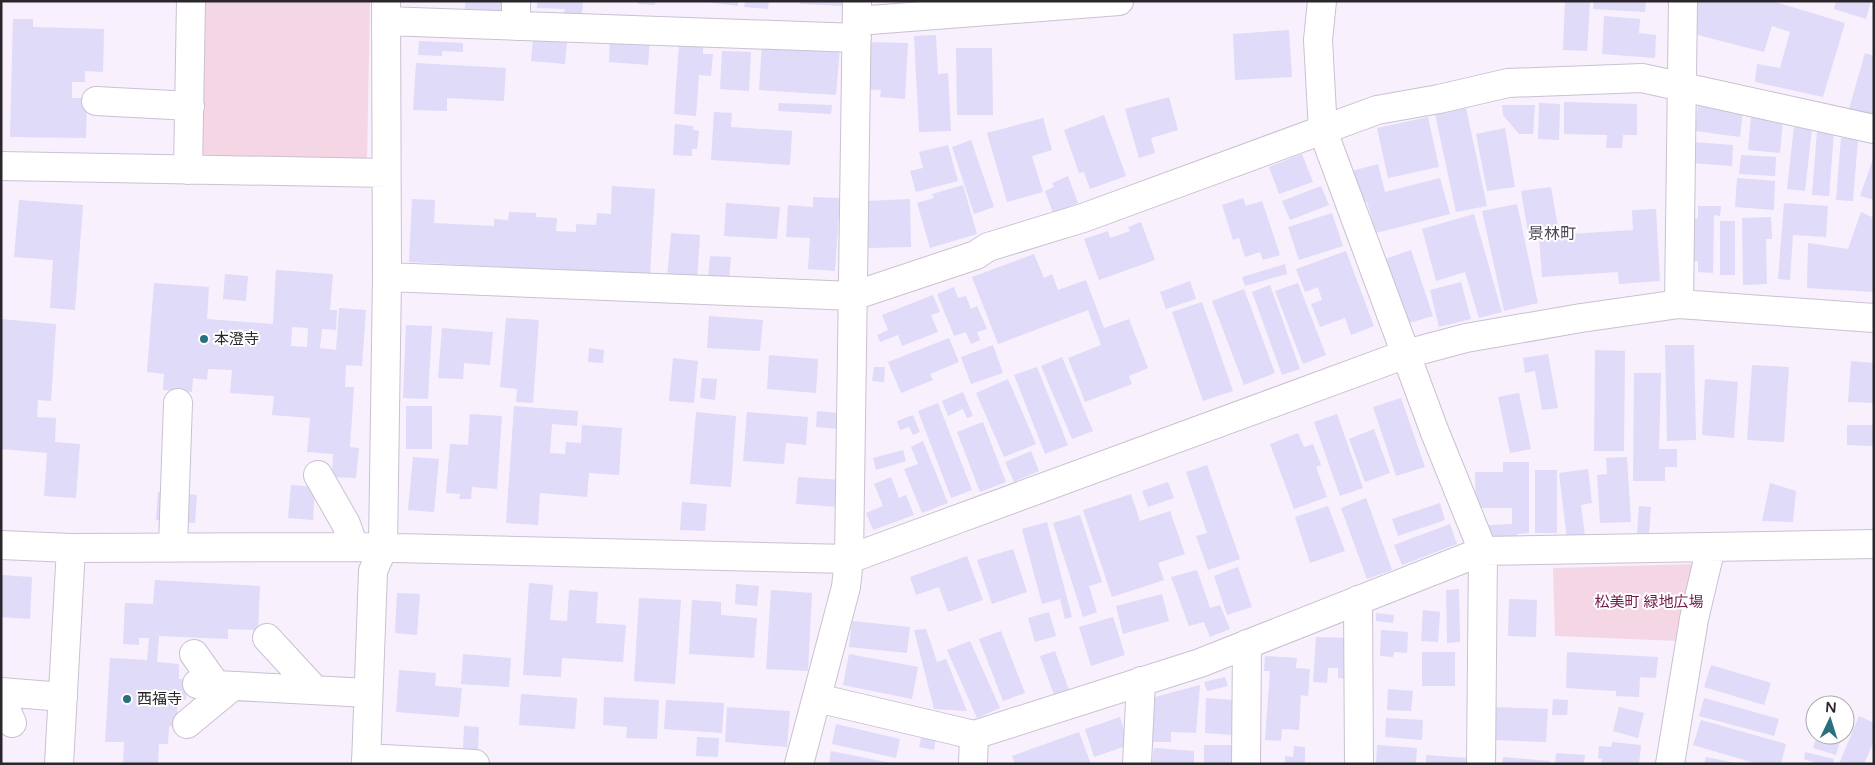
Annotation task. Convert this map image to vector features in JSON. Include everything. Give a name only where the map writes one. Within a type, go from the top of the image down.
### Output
[{"type":"street","points":[[188,170],[191,1]]},
{"type":"street","points":[[475,764],[366,761],[373,571],[383,548],[387,277],[386,11],[857,20],[1119,1]]},
{"type":"street","points":[[1322,1],[1318,40],[1323,131],[1482,551],[1481,764]]},
{"type":"street","points":[[1679,304],[1683,1]]},
{"type":"street","points":[[799,764],[846,587],[849,560],[857,20]]},
{"type":"street","points":[[387,277],[853,296],[976,255],[988,247],[1083,218],[1377,110],[1439,99],[1508,83],[1642,78],[1874,129]]},
{"type":"street","points":[[96,101],[190,106]]},
{"type":"street","points":[[1,166],[386,173]]},
{"type":"street","points":[[1,545],[71,548],[172,546],[354,547],[849,560],[1406,354],[1466,338],[1581,318],[1679,304],[1874,318]]},
{"type":"street","points":[[172,546],[178,403]]},
{"type":"street","points":[[318,475],[346,524],[354,547]]},
{"type":"street","points":[[817,698],[974,735],[1200,662],[1482,551],[1874,544]]},
{"type":"street","points":[[1670,764],[1694,619],[1711,547]]},
{"type":"street","points":[[58,764],[71,548]]},
{"type":"street","points":[[1358,600],[1359,764]]},
{"type":"street","points":[[267,638],[314,689]]},
{"type":"street","points":[[1246,764],[1247,644]]},
{"type":"street","points":[[194,654],[215,685]]},
{"type":"street","points":[[1137,764],[1141,681]]},
{"type":"street","points":[[215,685],[368,693]]},
{"type":"street","points":[[187,724],[215,685]]},
{"type":"street","points":[[1,692],[63,697]]},
{"type":"street","points":[[1,697],[12,723]]},
{"type":"street","points":[[973,764],[974,735]]},
{"type":"green space","points":[[205,1],[370,1],[367,161],[202,159]]},
{"type":"green space","name":"松美町 緑地広場","points":[[1696,564],[1679,641],[1555,636],[1553,568]]},
{"type":"building","points":[[465,1],[509,1],[508,12],[465,10]]},
{"type":"building","points":[[537,1],[583,1],[582,16],[564,14],[565,9],[537,8]]},
{"type":"building","points":[[638,1],[656,1],[655,5],[638,4]]},
{"type":"building","points":[[697,1],[738,1],[738,6]]},
{"type":"building","points":[[745,1],[769,1],[768,9],[744,7]]},
{"type":"building","points":[[800,1],[845,1],[845,6],[800,4]]},
{"type":"building","points":[[1565,1],[1590,1],[1587,51],[1563,50]]},
{"type":"building","points":[[1594,1],[1646,1],[1645,12],[1593,9]]},
{"type":"building","points":[[1688,1],[1772,1],[1845,23],[1823,97],[1755,82],[1757,64],[1780,68],[1790,32],[1772,26],[1764,52],[1686,32]]},
{"type":"building","points":[[1836,1],[1871,1],[1866,19],[1834,9]]},
{"type":"building","points":[[1604,16],[1640,19],[1639,33],[1656,35],[1655,58],[1602,54]]},
{"type":"building","points":[[13,19],[33,19],[33,27],[104,29],[103,72],[85,71],[85,82],[72,82],[72,98],[87,98],[86,138],[10,137]]},
{"type":"building","points":[[1289,30],[1292,77],[1235,80],[1233,34]]},
{"type":"building","points":[[936,35],[938,74],[948,73],[951,131],[919,132],[914,36]]},
{"type":"building","points":[[610,38],[650,40],[648,65],[609,62]]},
{"type":"building","points":[[533,39],[567,42],[565,64],[531,61]]},
{"type":"building","points":[[419,41],[463,43],[463,52],[442,51],[442,56],[418,55]]},
{"type":"building","points":[[864,42],[908,43],[905,99],[880,97],[881,90],[862,89]]},
{"type":"building","points":[[762,43],[840,48],[836,95],[759,90]]},
{"type":"building","points":[[679,44],[703,46],[703,54],[713,54],[711,76],[699,75],[696,116],[674,114]]},
{"type":"building","points":[[956,48],[992,48],[993,115],[957,115]]},
{"type":"building","points":[[722,51],[751,52],[749,91],[720,89]]},
{"type":"building","points":[[1865,53],[1874,56],[1873,116],[1849,109]]},
{"type":"building","points":[[416,63],[506,68],[504,101],[447,98],[447,111],[413,110]]},
{"type":"building","points":[[1169,97],[1178,130],[1151,138],[1155,153],[1139,158],[1125,109]]},
{"type":"building","points":[[1564,102],[1637,104],[1637,135],[1623,135],[1622,148],[1606,148],[1607,135],[1564,134]]},
{"type":"building","points":[[779,103],[832,105],[831,114],[778,111]]},
{"type":"building","points":[[1539,103],[1560,104],[1559,140],[1538,139]]},
{"type":"building","points":[[1502,105],[1535,105],[1533,134],[1519,134],[1503,115]]},
{"type":"building","points":[[1698,106],[1743,111],[1740,137],[1695,131]]},
{"type":"building","points":[[1466,108],[1487,206],[1456,212],[1435,114]]},
{"type":"building","points":[[714,112],[732,113],[731,127],[792,131],[790,165],[711,160]]},
{"type":"building","points":[[1104,115],[1126,176],[1090,189],[1084,172],[1079,173],[1064,130]]},
{"type":"building","points":[[1428,117],[1439,167],[1388,178],[1377,128]]},
{"type":"building","points":[[1751,117],[1783,120],[1780,153],[1748,150]]},
{"type":"building","points":[[1043,118],[1052,150],[1032,156],[1043,192],[1007,202],[987,133]]},
{"type":"building","points":[[675,124],[693,126],[693,130],[699,131],[697,149],[692,149],[692,156],[673,155]]},
{"type":"building","points":[[1794,127],[1812,129],[1805,191],[1787,189]]},
{"type":"building","points":[[1505,128],[1515,187],[1487,191],[1476,134]]},
{"type":"building","points":[[1817,131],[1834,132],[1829,196],[1812,195]]},
{"type":"building","points":[[1841,138],[1858,139],[1853,201],[1836,200]]},
{"type":"building","points":[[971,140],[994,207],[974,214],[952,147]]},
{"type":"building","points":[[1692,142],[1733,145],[1732,166],[1691,163]]},
{"type":"building","points":[[948,145],[958,181],[916,192],[910,171],[923,168],[919,152]]},
{"type":"building","points":[[1302,154],[1313,182],[1279,194],[1269,167]]},
{"type":"building","points":[[1741,155],[1776,157],[1775,176],[1739,174]]},
{"type":"building","points":[[1874,159],[1874,200],[1860,196]]},
{"type":"building","points":[[1378,164],[1385,192],[1440,178],[1450,214],[1376,233],[1367,202],[1361,203],[1352,171]]},
{"type":"building","points":[[1068,176],[1078,203],[1053,213],[1045,191],[1054,187],[1052,183]]},
{"type":"building","points":[[1737,178],[1775,181],[1774,210],[1735,207]]},
{"type":"building","points":[[963,185],[977,234],[930,248],[917,203],[934,198],[932,194]]},
{"type":"building","points":[[612,186],[655,189],[650,275],[409,262],[412,199],[435,200],[434,223],[494,226],[494,219],[508,220],[509,212],[536,213],[536,217],[557,218],[556,231],[576,232],[576,224],[596,225],[597,213],[611,214]]},
{"type":"building","points":[[1321,186],[1329,205],[1290,220],[1282,201]]},
{"type":"building","points":[[1551,187],[1558,227],[1528,232],[1521,191]]},
{"type":"building","points":[[813,197],[840,198],[835,271],[808,269],[810,238],[786,237],[788,205],[813,207]]},
{"type":"building","points":[[1243,198],[1246,206],[1262,201],[1280,255],[1263,260],[1260,252],[1245,257],[1239,238],[1233,240],[1222,205]]},
{"type":"building","points":[[910,199],[911,247],[868,248],[867,201]]},
{"type":"building","points":[[19,200],[83,205],[75,310],[50,308],[53,260],[14,257]]},
{"type":"building","points":[[726,203],[780,207],[777,239],[724,236]]},
{"type":"building","points":[[1784,203],[1828,206],[1826,237],[1793,235],[1790,280],[1778,279]]},
{"type":"building","points":[[1517,204],[1538,303],[1504,311],[1482,211]]},
{"type":"building","points":[[1698,206],[1721,206],[1720,216],[1714,215],[1713,273],[1698,272],[1698,261],[1691,261],[1692,219],[1698,218]]},
{"type":"building","points":[[1656,209],[1660,281],[1619,284],[1618,272],[1542,277],[1539,236],[1633,230],[1632,210]]},
{"type":"building","points":[[1861,212],[1874,218],[1874,292],[1807,288],[1808,243],[1848,249]]},
{"type":"building","points":[[1332,213],[1343,246],[1299,260],[1288,227]]},
{"type":"building","points":[[1474,214],[1502,312],[1479,318],[1465,272],[1436,281],[1422,229]]},
{"type":"building","points":[[1771,217],[1772,239],[1766,239],[1767,284],[1743,285],[1742,218]]},
{"type":"building","points":[[1720,221],[1735,221],[1735,275],[1720,275]]},
{"type":"building","points":[[1141,222],[1155,260],[1099,280],[1084,239],[1108,231],[1110,238],[1130,231],[1128,227]]},
{"type":"building","points":[[671,233],[700,235],[697,280],[667,278]]},
{"type":"building","points":[[1411,250],[1433,316],[1406,324],[1385,259]]},
{"type":"building","points":[[1346,251],[1374,326],[1351,335],[1345,318],[1320,327],[1311,304],[1322,300],[1318,287],[1305,292],[1296,269]]},
{"type":"building","points":[[1034,254],[1044,278],[1052,274],[1058,290],[1086,280],[1104,328],[1129,319],[1148,368],[1129,376],[1132,384],[1085,402],[1068,358],[1101,345],[1088,310],[998,344],[972,277]]},
{"type":"building","points":[[710,256],[731,257],[729,280],[708,279]]},
{"type":"building","points":[[1285,264],[1287,274],[1245,286],[1242,277]]},
{"type":"building","points":[[276,270],[333,274],[330,310],[337,310],[336,330],[322,329],[320,348],[336,350],[339,308],[366,310],[362,366],[346,365],[345,387],[354,387],[350,447],[359,448],[356,478],[332,477],[333,454],[307,452],[310,418],[272,415],[274,396],[230,393],[232,370],[208,369],[207,380],[193,378],[192,392],[163,390],[164,374],[147,372],[154,283],[209,287],[207,319],[273,324]],"holes":[[[292,327],[308,328],[307,347],[291,346]]]},
{"type":"building","points":[[225,274],[248,276],[246,301],[223,299]]},
{"type":"building","points":[[1190,281],[1196,299],[1166,309],[1160,292]]},
{"type":"building","points":[[1461,282],[1471,319],[1439,327],[1430,290]]},
{"type":"building","points":[[1298,283],[1326,355],[1303,364],[1275,291]]},
{"type":"building","points":[[1270,285],[1300,369],[1282,375],[1252,292]]},
{"type":"building","points":[[954,287],[958,298],[966,296],[971,309],[977,306],[987,329],[977,332],[980,340],[971,344],[966,332],[954,336],[937,294]]},
{"type":"building","points":[[1244,289],[1275,373],[1244,385],[1212,301]]},
{"type":"building","points":[[933,295],[940,312],[931,315],[938,332],[902,346],[898,335],[880,342],[877,335],[888,330],[882,315]]},
{"type":"building","points":[[1202,302],[1233,391],[1203,401],[1172,312]]},
{"type":"building","points":[[709,316],[763,320],[760,351],[707,348]]},
{"type":"building","points":[[506,318],[539,320],[533,403],[516,402],[517,389],[500,387]]},
{"type":"building","points":[[1,319],[56,324],[51,401],[38,400],[37,417],[56,418],[55,442],[80,444],[76,498],[44,496],[47,453],[1,449]]},
{"type":"building","points":[[406,325],[432,326],[428,399],[403,398]]},
{"type":"building","points":[[442,328],[493,332],[490,365],[464,363],[463,379],[438,378]]},
{"type":"building","points":[[949,338],[959,362],[930,374],[933,380],[901,393],[888,362]]},
{"type":"building","points":[[993,345],[1003,373],[971,384],[961,357]]},
{"type":"building","points":[[1665,345],[1694,345],[1696,440],[1667,441]]},
{"type":"building","points":[[589,348],[604,350],[603,363],[588,362]]},
{"type":"building","points":[[1595,350],[1625,351],[1624,451],[1594,451]]},
{"type":"building","points":[[1548,354],[1558,408],[1542,410],[1535,371],[1525,373],[1523,358]]},
{"type":"building","points":[[769,355],[818,359],[816,393],[767,389]]},
{"type":"building","points":[[1062,357],[1093,431],[1072,439],[1041,366]]},
{"type":"building","points":[[673,358],[698,361],[694,403],[669,401]]},
{"type":"building","points":[[1851,361],[1874,363],[1874,403],[1848,402]]},
{"type":"building","points":[[1752,365],[1789,367],[1784,442],[1747,440]]},
{"type":"building","points":[[874,367],[885,367],[884,382],[872,381]]},
{"type":"building","points":[[1037,367],[1068,445],[1045,454],[1014,375]]},
{"type":"building","points":[[1634,373],[1661,373],[1659,449],[1677,449],[1677,467],[1665,467],[1665,481],[1633,481]]},
{"type":"building","points":[[702,378],[717,379],[715,400],[700,398]]},
{"type":"building","points":[[1008,379],[1036,444],[1004,457],[976,393]]},
{"type":"building","points":[[1705,379],[1738,382],[1734,438],[1702,435]]},
{"type":"building","points":[[963,392],[973,416],[967,418],[963,409],[948,416],[942,401]]},
{"type":"building","points":[[1519,393],[1531,449],[1510,453],[1498,397]]},
{"type":"building","points":[[1401,398],[1425,467],[1396,476],[1373,407]]},
{"type":"building","points":[[938,403],[972,490],[951,498],[918,411]]},
{"type":"building","points":[[406,406],[432,406],[432,449],[406,449]]},
{"type":"building","points":[[514,406],[578,411],[577,426],[552,424],[550,453],[565,454],[566,442],[581,443],[582,425],[622,428],[619,475],[589,473],[587,497],[540,493],[538,525],[506,523]]},
{"type":"building","points":[[817,411],[840,413],[839,429],[816,427]]},
{"type":"building","points":[[696,412],[736,416],[731,487],[690,484]]},
{"type":"building","points":[[747,412],[808,417],[806,445],[786,443],[784,464],[743,461]]},
{"type":"building","points":[[470,414],[502,416],[497,489],[472,487],[471,499],[459,499],[460,494],[446,493],[450,444],[468,445]]},
{"type":"building","points":[[1337,414],[1363,488],[1340,496],[1314,422]]},
{"type":"building","points":[[913,415],[920,432],[913,435],[909,427],[900,430],[897,421]]},
{"type":"building","points":[[983,422],[1006,482],[980,492],[957,432]]},
{"type":"building","points":[[1847,425],[1874,425],[1874,446],[1847,445]]},
{"type":"building","points":[[1374,429],[1390,473],[1365,482],[1349,439]]},
{"type":"building","points":[[1298,433],[1304,447],[1313,444],[1321,465],[1316,467],[1327,497],[1294,509],[1270,444]]},
{"type":"building","points":[[923,441],[948,503],[922,513],[904,469],[918,464],[911,447]]},
{"type":"building","points":[[903,450],[906,461],[876,470],[873,458]]},
{"type":"building","points":[[1031,451],[1039,471],[1014,482],[1005,462]]},
{"type":"building","points":[[413,457],[439,459],[434,512],[408,510]]},
{"type":"building","points":[[1627,457],[1631,522],[1600,523],[1597,475],[1607,474],[1606,458]]},
{"type":"building","points":[[1503,462],[1529,462],[1529,533],[1517,534],[1517,543],[1489,543],[1489,525],[1512,524],[1512,508],[1476,508],[1475,472],[1503,472]]},
{"type":"building","points":[[1207,465],[1240,559],[1208,570],[1196,536],[1207,533],[1186,472]]},
{"type":"building","points":[[1588,469],[1592,503],[1581,505],[1585,536],[1567,539],[1559,473]]},
{"type":"building","points":[[1535,470],[1557,470],[1557,533],[1535,533]]},
{"type":"building","points":[[798,477],[840,480],[838,507],[796,504]]},
{"type":"building","points":[[891,477],[899,498],[906,495],[914,515],[873,530],[866,513],[883,506],[874,484]]},
{"type":"building","points":[[1168,482],[1174,498],[1148,507],[1142,491]]},
{"type":"building","points":[[1770,483],[1796,491],[1793,522],[1762,521]]},
{"type":"building","points":[[291,485],[315,487],[313,520],[288,518]]},
{"type":"building","points":[[158,492],[197,495],[195,523],[156,520]]},
{"type":"building","points":[[1131,494],[1140,521],[1170,511],[1185,554],[1158,563],[1164,580],[1112,597],[1083,510]]},
{"type":"building","points":[[1366,498],[1392,570],[1367,579],[1341,508]]},
{"type":"building","points":[[682,502],[707,504],[705,531],[680,530]]},
{"type":"building","points":[[1440,503],[1445,520],[1398,536],[1392,519]]},
{"type":"building","points":[[1328,506],[1345,551],[1310,563],[1295,517]]},
{"type":"building","points":[[1639,506],[1651,507],[1649,534],[1637,533]]},
{"type":"building","points":[[1080,515],[1102,582],[1089,586],[1097,612],[1083,617],[1053,523]]},
{"type":"building","points":[[1047,522],[1072,617],[1065,619],[1060,599],[1042,604],[1022,529]]},
{"type":"building","points":[[1450,524],[1457,544],[1402,565],[1394,545]]},
{"type":"building","points":[[1013,549],[1027,592],[992,604],[977,560]]},
{"type":"building","points":[[967,556],[983,600],[948,612],[939,587],[916,595],[910,577]]},
{"type":"building","points":[[1238,567],[1252,607],[1227,615],[1214,576]]},
{"type":"building","points":[[1197,570],[1210,608],[1220,605],[1230,629],[1210,637],[1204,622],[1189,626],[1171,577]]},
{"type":"building","points":[[1,575],[32,577],[30,619],[1,617]]},
{"type":"building","points":[[155,580],[260,586],[258,630],[228,629],[228,639],[159,636],[157,662],[179,664],[179,679],[187,680],[186,700],[178,699],[176,727],[169,726],[168,744],[159,744],[158,764],[123,764],[124,742],[105,742],[110,658],[147,660],[149,638],[139,638],[139,645],[123,644],[125,603],[153,604]]},
{"type":"building","points":[[529,583],[553,585],[550,620],[567,621],[569,590],[598,592],[596,623],[626,625],[623,662],[562,658],[561,677],[523,675]]},
{"type":"building","points":[[736,584],[759,586],[757,606],[735,604]]},
{"type":"building","points":[[1459,589],[1460,642],[1447,643],[1446,590]]},
{"type":"building","points":[[771,590],[812,593],[808,671],[766,669]]},
{"type":"building","points":[[397,593],[420,594],[417,635],[395,633]]},
{"type":"building","points":[[1162,594],[1169,621],[1123,634],[1116,606]]},
{"type":"building","points":[[639,598],[681,600],[675,684],[634,681]]},
{"type":"building","points":[[1509,599],[1537,600],[1536,637],[1508,636]]},
{"type":"building","points":[[692,600],[721,602],[721,615],[757,618],[754,658],[689,654]]},
{"type":"building","points":[[1423,610],[1440,612],[1438,642],[1421,641]]},
{"type":"building","points":[[1049,612],[1056,636],[1035,642],[1028,618]]},
{"type":"building","points":[[1376,613],[1394,615],[1393,623],[1376,621]]},
{"type":"building","points":[[1113,617],[1125,655],[1091,666],[1079,627]]},
{"type":"building","points":[[852,621],[910,627],[907,653],[849,647]]},
{"type":"building","points":[[926,629],[937,662],[946,659],[967,711],[934,709],[914,630]]},
{"type":"building","points":[[1381,630],[1408,632],[1407,653],[1394,652],[1393,657],[1380,656]]},
{"type":"building","points":[[1001,631],[1025,693],[1003,701],[979,639]]},
{"type":"building","points":[[1316,637],[1350,638],[1347,679],[1338,678],[1338,668],[1328,668],[1327,683],[1313,682]]},
{"type":"building","points":[[970,641],[1000,708],[977,718],[947,650]]},
{"type":"building","points":[[1055,651],[1069,690],[1054,695],[1040,656]]},
{"type":"building","points":[[1422,652],[1455,652],[1455,686],[1422,686]]},
{"type":"building","points":[[1567,652],[1658,657],[1656,678],[1640,677],[1639,697],[1616,696],[1616,691],[1566,688]]},
{"type":"building","points":[[463,654],[511,658],[509,687],[461,684]]},
{"type":"building","points":[[849,654],[918,667],[912,699],[843,685]]},
{"type":"building","points":[[1265,656],[1297,658],[1296,668],[1310,669],[1308,696],[1301,695],[1299,730],[1282,729],[1281,741],[1265,740],[1270,671],[1264,671]]},
{"type":"building","points":[[1711,665],[1771,683],[1764,705],[1704,687]]},
{"type":"building","points":[[399,670],[436,673],[435,686],[462,688],[459,717],[396,712]]},
{"type":"building","points":[[1225,677],[1228,686],[1207,691],[1204,682]]},
{"type":"building","points":[[1200,685],[1196,733],[1171,732],[1171,742],[1152,742],[1155,697]]},
{"type":"building","points":[[1388,689],[1413,691],[1411,711],[1387,710]]},
{"type":"building","points":[[521,694],[577,698],[575,729],[519,725]]},
{"type":"building","points":[[604,697],[659,700],[657,739],[626,738],[627,727],[603,725]]},
{"type":"building","points":[[1206,698],[1234,700],[1232,735],[1205,733]]},
{"type":"building","points":[[1704,698],[1779,719],[1774,736],[1699,716]]},
{"type":"building","points":[[1553,699],[1568,700],[1567,715],[1552,715]]},
{"type":"building","points":[[666,700],[724,703],[722,733],[664,729]]},
{"type":"building","points":[[727,707],[790,711],[787,747],[725,742]]},
{"type":"building","points":[[1494,707],[1548,709],[1546,742],[1493,740]]},
{"type":"building","points":[[1619,707],[1644,713],[1638,738],[1613,731]]},
{"type":"building","points":[[1859,716],[1874,723],[1874,741],[1864,764],[1839,764],[1847,745],[1855,745],[1855,726]]},
{"type":"building","points":[[1120,717],[1129,745],[1094,757],[1085,729]]},
{"type":"building","points":[[1386,718],[1423,720],[1422,740],[1385,737]]},
{"type":"building","points":[[1701,720],[1786,744],[1781,764],[1758,764],[1693,745]]},
{"type":"building","points":[[836,724],[900,739],[896,758],[832,744]]},
{"type":"building","points":[[464,726],[479,727],[478,750],[463,750]]},
{"type":"building","points":[[1079,732],[1091,764],[1015,764],[1012,756]]},
{"type":"building","points":[[922,734],[936,737],[934,750],[919,747]]},
{"type":"building","points":[[697,737],[719,738],[718,757],[696,756]]},
{"type":"building","points":[[1612,742],[1641,745],[1639,764],[1601,764],[1602,758],[1598,759],[1599,746],[1611,747]]},
{"type":"building","points":[[1204,745],[1234,745],[1233,764],[1204,764]]},
{"type":"building","points":[[1377,745],[1417,748],[1416,764],[1376,764]]},
{"type":"building","points":[[1814,745],[1839,745],[1836,755],[1813,748]]},
{"type":"building","points":[[1294,746],[1305,747],[1305,764],[1285,764],[1285,756],[1293,757]]},
{"type":"building","points":[[1154,748],[1194,751],[1194,764],[1152,764]]},
{"type":"building","points":[[831,751],[891,763],[891,764],[829,764]]},
{"type":"building","points":[[1805,752],[1834,759],[1833,764],[1818,764],[1804,759]]},
{"type":"building","points":[[1556,753],[1585,755],[1584,764],[1555,764]]},
{"type":"building","points":[[1426,755],[1467,758],[1467,764],[1426,764]]},
{"type":"building","points":[[1503,757],[1550,761],[1549,764],[1502,764]]},
{"type":"building","points":[[1706,757],[1736,763],[1736,764],[1704,764]]},
{"type":"place","name":"本澄寺","points":[[204,339]]},
{"type":"place","name":"西福寺","points":[[127,699]]},
{"type":"district","name":"景林町","points":[[1552,233]]}]
